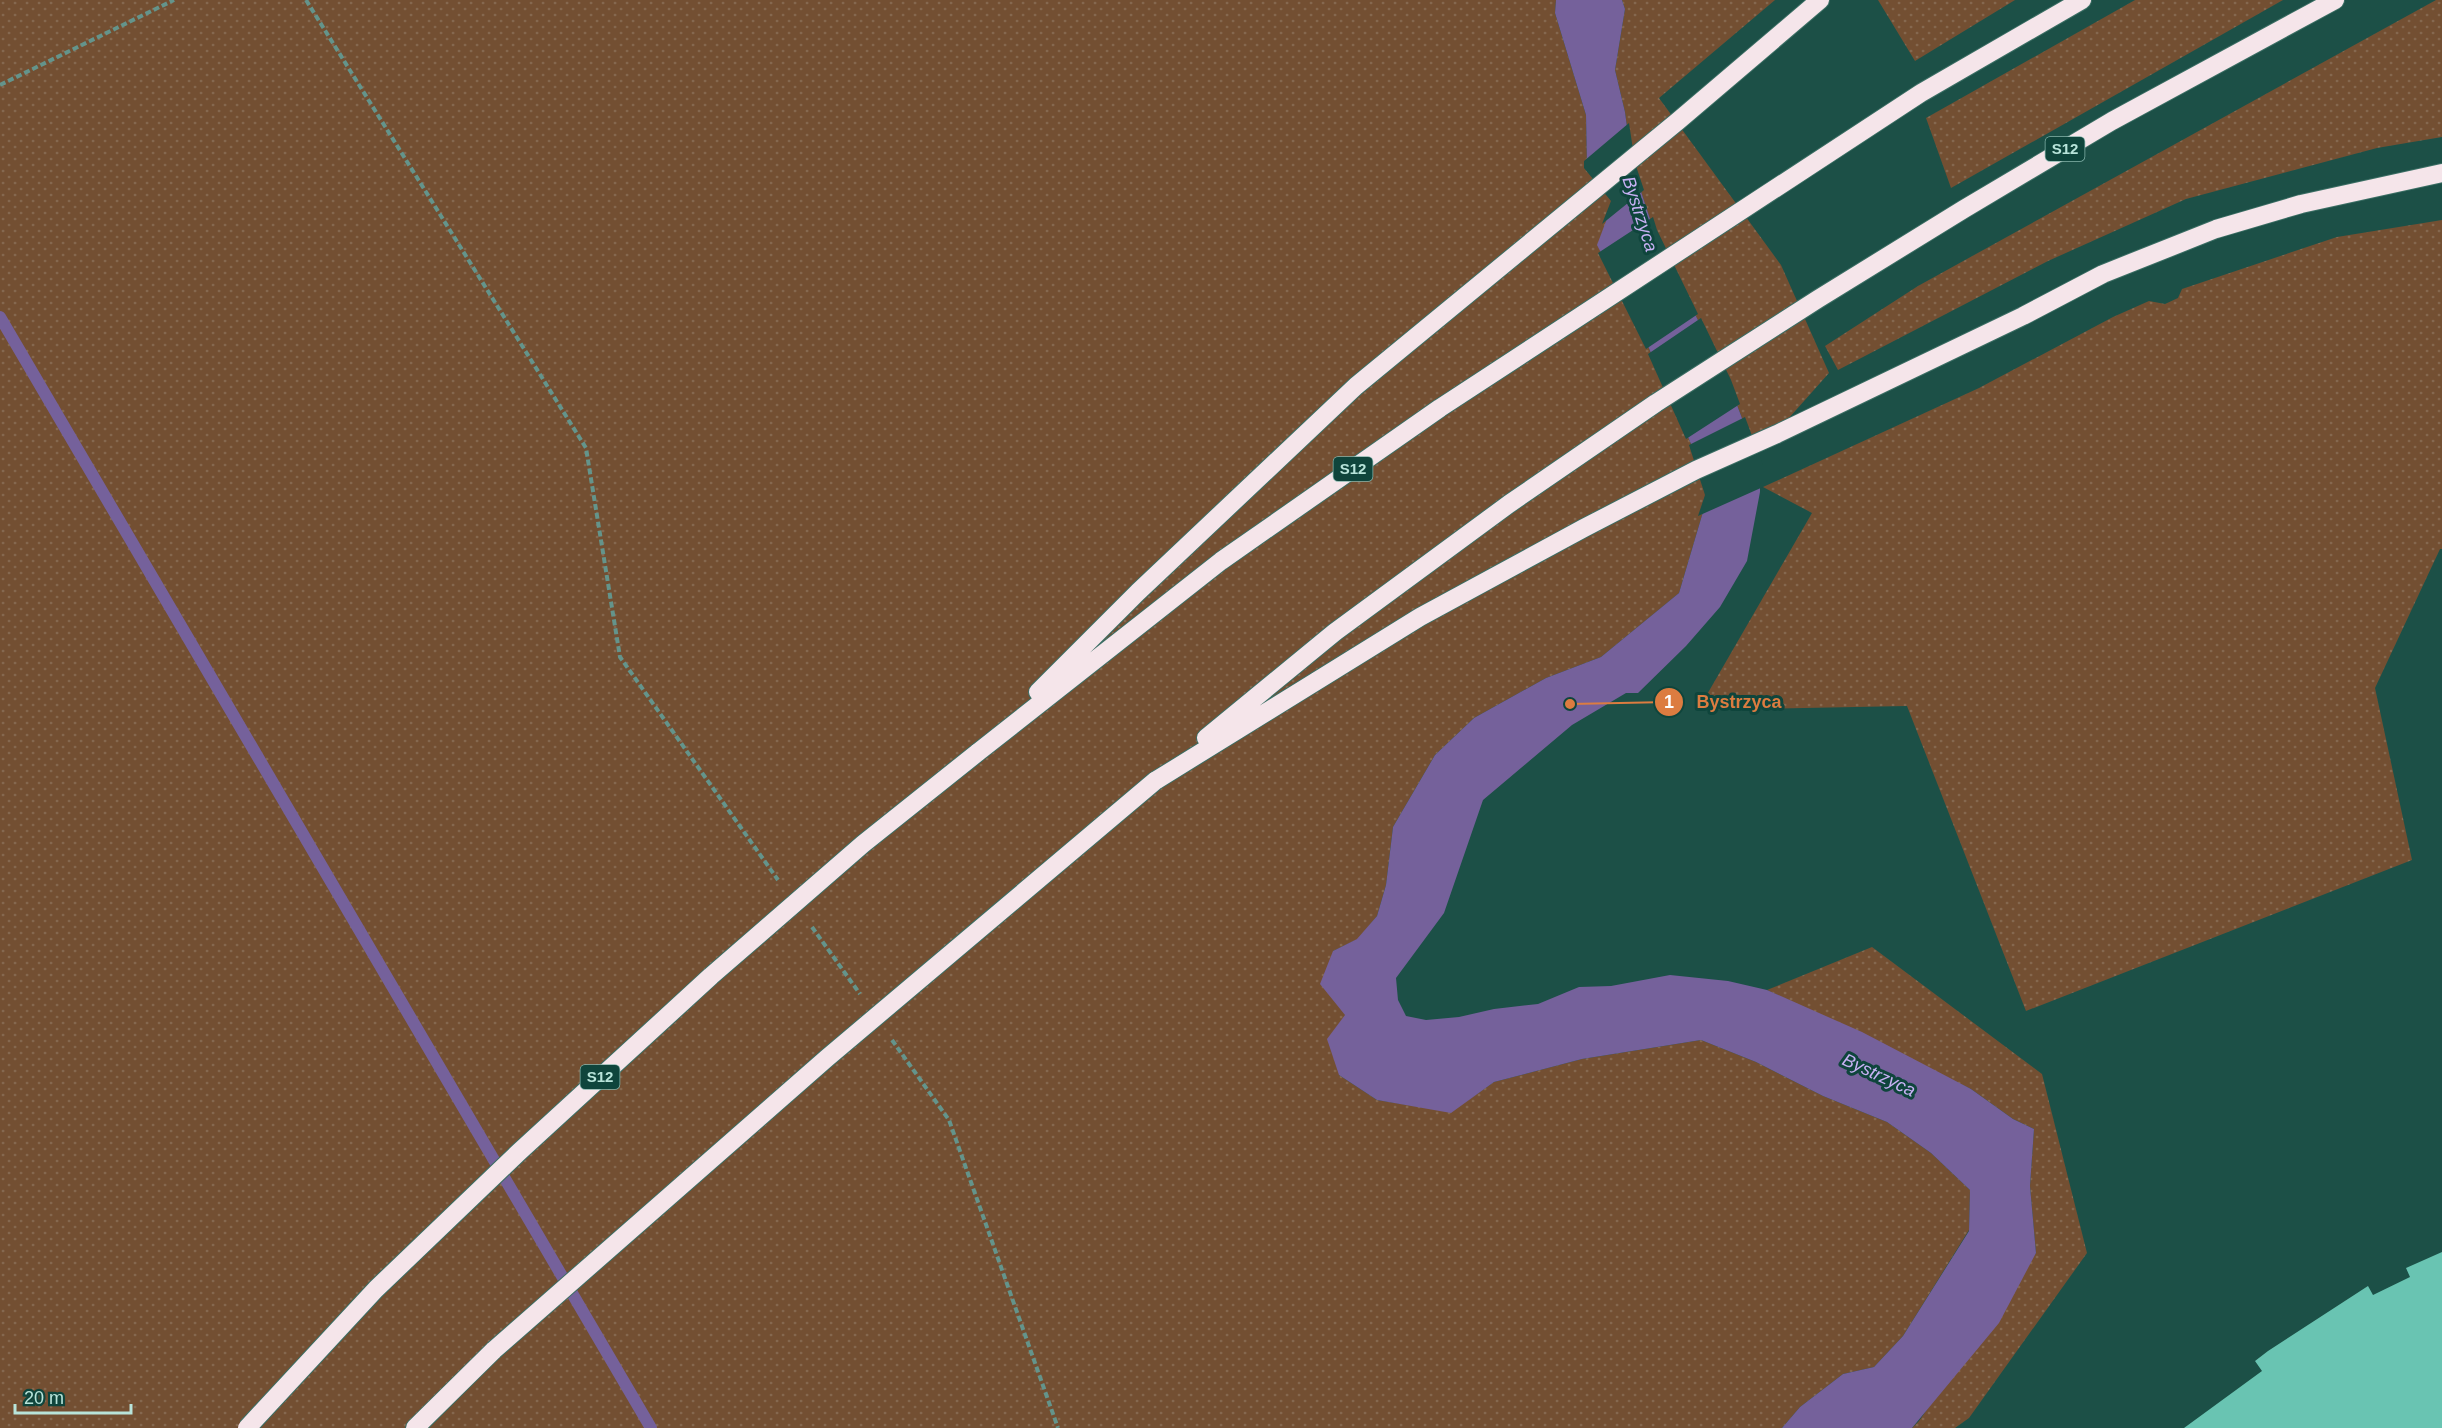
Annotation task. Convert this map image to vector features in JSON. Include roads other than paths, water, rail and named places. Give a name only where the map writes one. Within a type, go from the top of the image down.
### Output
[{"type":"highway","points":[[977,753],[1138,592],[1356,386],[1678,122],[1820,0]]},
{"type":"highway","name":"S12","points":[[247,1428],[376,1289],[519,1152],[729,960],[863,844],[1221,561],[1440,408],[1921,93],[2082,0]]},
{"type":"highway","name":"S12","points":[[415,1428],[494,1350],[827,1058],[1335,632],[1500,511],[1646,410],[1800,310],[2112,121],[2335,0]]},
{"type":"highway","points":[[1155,781],[1420,617],[1696,470],[2023,316],[2103,274],[2216,229],[2301,204],[2442,173]]},
{"type":"water","points":[[1556,0],[1622,0],[1625,9],[1615,70],[1625,112],[1632,164],[1654,231],[1728,381],[1760,466],[1760,492],[1747,561],[1720,607],[1686,646],[1638,693],[1626,693],[1572,725],[1483,800],[1444,913],[1396,978],[1398,1000],[1406,1016],[1426,1020],[1538,1004],[1579,987],[1611,986],[1670,975],[1728,981],[1767,990],[1862,1032],[1971,1089],[2013,1119],[2034,1129],[2030,1186],[2036,1253],[1999,1323],[1912,1428],[1782,1428],[1800,1407],[1843,1374],[1874,1367],[1903,1336],[1969,1231],[1970,1190],[1931,1153],[1887,1122],[1823,1096],[1756,1062],[1701,1040],[1582,1059],[1494,1082],[1451,1113],[1377,1100],[1339,1075],[1327,1039],[1345,1015],[1320,984],[1333,951],[1357,939],[1377,916],[1386,885],[1393,827],[1435,755],[1474,718],[1546,678],[1601,657],[1679,593],[1708,495],[1695,453],[1647,344],[1597,245],[1614,200],[1587,167],[1586,115],[1555,13]]},
{"type":"waterway","points":[[0,317],[651,1428]]},
{"type":"place","name":"Bystrzyca","points":[[1570,704]]}]
